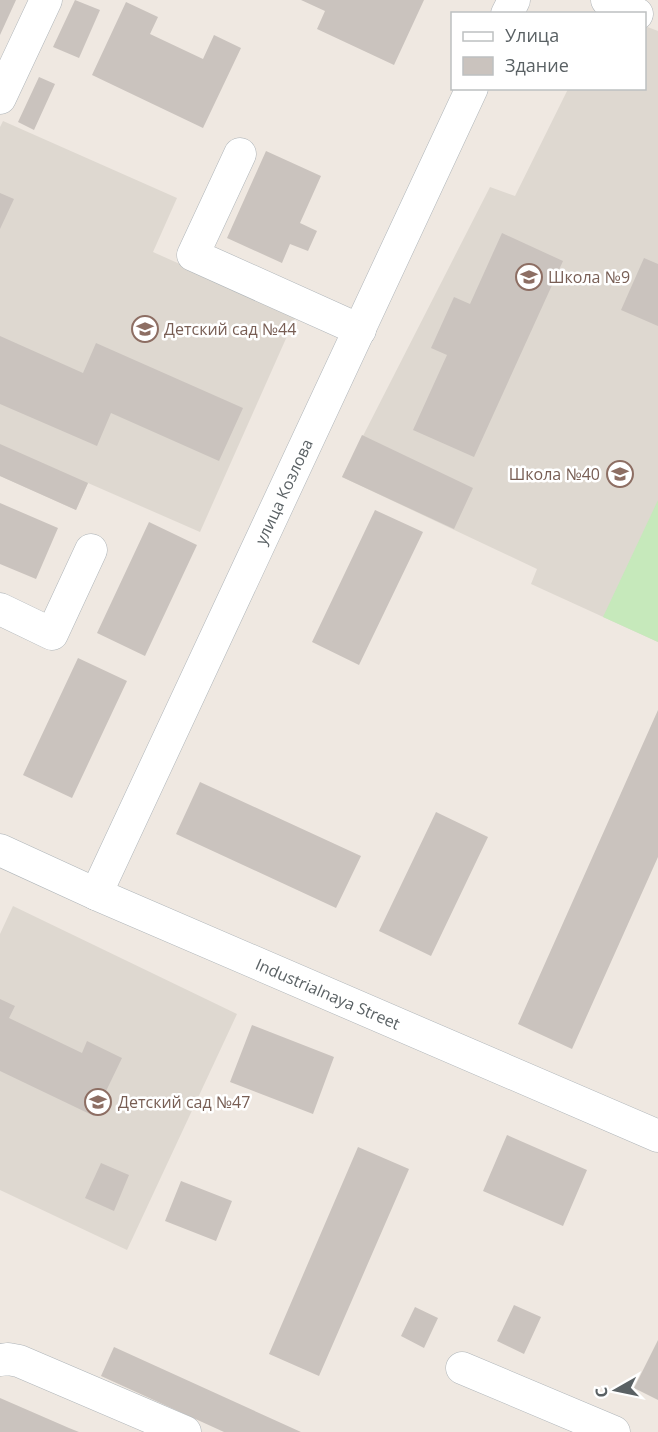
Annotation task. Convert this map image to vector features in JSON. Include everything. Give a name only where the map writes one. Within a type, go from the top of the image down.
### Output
[{"type":"street","points":[[0,98],[46,0]]},
{"type":"street","points":[[607,0],[633,12]]},
{"type":"street","name":"улица Козлова","points":[[96,894],[471,90]]},
{"type":"street","points":[[240,154],[193,255],[360,330]]},
{"type":"street","points":[[0,609],[52,634],[90,550]]},
{"type":"street","name":"Industrialnaya Street","points":[[2,856],[96,894],[658,1136]]},
{"type":"street","points":[[0,1360],[19,1361],[185,1432]]},
{"type":"street","points":[[462,1368],[562,1422],[614,1432]]},
{"type":"shaded area","name":"Школа №9","points":[[646,26],[658,31],[658,642],[531,584],[537,569],[342,477],[490,187],[515,196],[568,90],[646,90]]},
{"type":"shaded area","name":"Детский сад №44","points":[[3,121],[177,198],[153,252],[296,316],[200,532],[88,483],[76,510],[0,476],[0,127]]},
{"type":"shaded area","name":"Детский сад №47","points":[[13,906],[237,1014],[127,1250],[0,1190],[0,934]]},
{"type":"green space","points":[[658,500],[658,642],[603,617]]},
{"type":"building","points":[[0,0],[16,0],[0,35]]},
{"type":"building","points":[[75,0],[100,10],[79,58],[53,47]]},
{"type":"building","points":[[301,0],[424,0],[394,65],[317,29],[325,11]]},
{"type":"building","points":[[126,2],[158,17],[150,34],[203,59],[214,35],[241,48],[203,128],[92,75]]},
{"type":"building","points":[[39,77],[55,84],[34,130],[18,122]]},
{"type":"building","points":[[266,151],[321,176],[300,223],[317,231],[308,251],[290,244],[282,263],[227,238]]},
{"type":"building","points":[[0,193],[14,199],[0,229]]},
{"type":"building","points":[[502,233],[563,261],[474,457],[413,430],[447,355],[431,348],[454,297],[470,304]]},
{"type":"building","points":[[644,258],[658,264],[658,326],[621,310]]},
{"type":"building","points":[[0,336],[83,373],[96,343],[243,408],[219,461],[111,413],[97,446],[0,404]]},
{"type":"building","points":[[362,435],[473,488],[454,529],[342,477]]},
{"type":"building","points":[[0,444],[88,483],[76,510],[0,476]]},
{"type":"building","points":[[0,503],[58,528],[36,579],[0,564]]},
{"type":"building","points":[[375,510],[423,532],[359,665],[312,642]]},
{"type":"building","points":[[149,522],[197,545],[145,656],[97,633]]},
{"type":"building","points":[[78,658],[127,681],[72,798],[23,775]]},
{"type":"building","points":[[658,710],[658,857],[572,1049],[518,1024]]},
{"type":"building","points":[[200,782],[361,856],[336,908],[176,834]]},
{"type":"building","points":[[436,812],[488,837],[431,956],[379,931]]},
{"type":"building","points":[[0,999],[15,1006],[9,1018],[82,1053],[87,1041],[122,1058],[94,1116],[0,1071]]},
{"type":"building","points":[[252,1025],[334,1057],[313,1114],[230,1082]]},
{"type":"building","points":[[507,1135],[587,1170],[563,1226],[483,1191]]},
{"type":"building","points":[[358,1147],[409,1169],[319,1376],[269,1354]]},
{"type":"building","points":[[101,1163],[129,1175],[114,1211],[85,1198]]},
{"type":"building","points":[[181,1181],[232,1201],[216,1241],[165,1221]]},
{"type":"building","points":[[514,1305],[541,1317],[524,1354],[497,1341]]},
{"type":"building","points":[[415,1307],[438,1318],[424,1348],[401,1336]]},
{"type":"building","points":[[658,1340],[658,1400],[634,1388]]},
{"type":"building","points":[[114,1347],[301,1432],[224,1432],[101,1376]]},
{"type":"building","points":[[0,1398],[69,1428],[79,1432],[0,1432]]},
{"type":"place","name":"Школа №9","points":[[529,277]]},
{"type":"place","name":"Детский сад №44","points":[[145,329]]},
{"type":"place","name":"Школа №40","points":[[620,474]]},
{"type":"place","name":"Детский сад №47","points":[[98,1102]]}]
